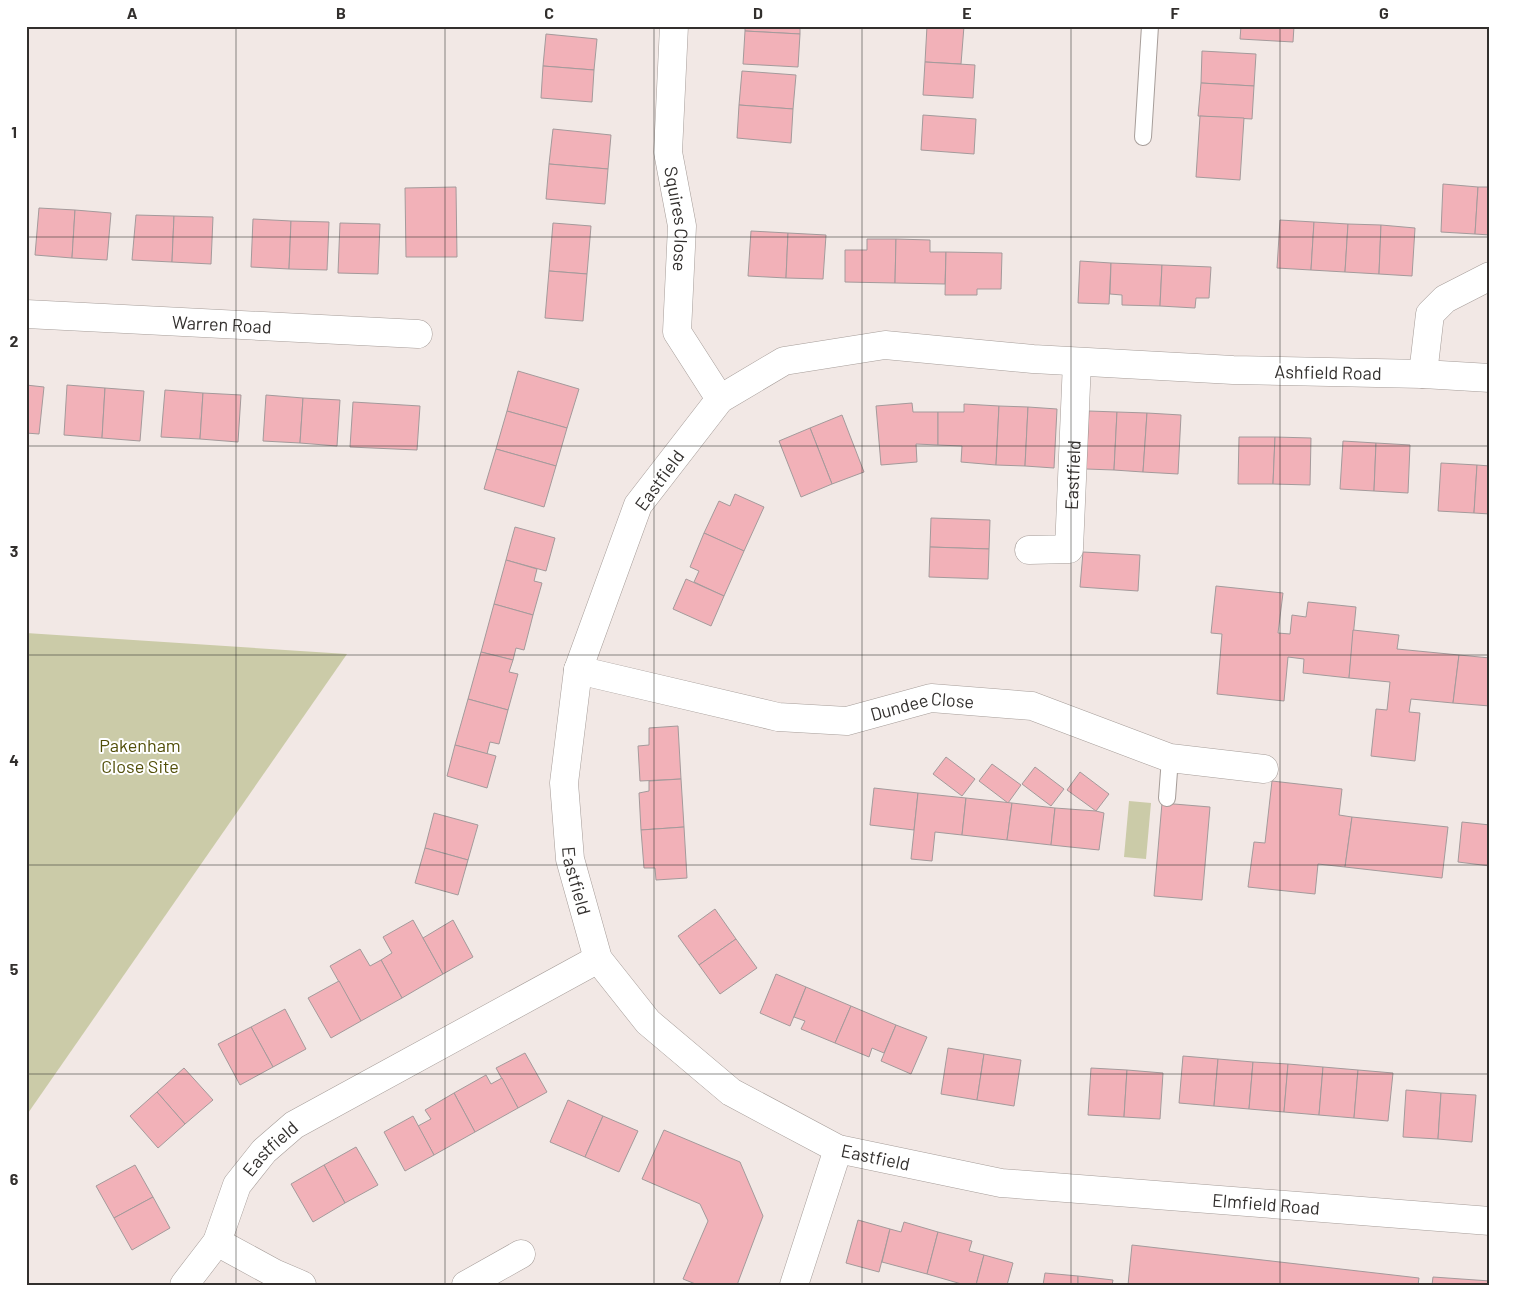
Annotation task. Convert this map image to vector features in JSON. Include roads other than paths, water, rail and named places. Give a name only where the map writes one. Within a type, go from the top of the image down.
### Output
[{"type":"street","name":"Squires Close","points":[[674,26],[668,152],[682,226],[677,332],[720,399]]},
{"type":"street","points":[[1423,374],[1430,314],[1445,299],[1490,276]]},
{"type":"street","name":"Warren Road","points":[[26,314],[418,334]]},
{"type":"street","name":"Eastfield","points":[[1042,1186],[1001,1183],[838,1149],[731,1092],[648,1022],[598,959],[570,860],[564,783],[578,670],[638,505],[720,399],[784,361],[885,345],[1077,362],[1233,370]]},
{"type":"street","name":"Eastfield","points":[[1029,550],[1069,549],[1077,362]]},
{"type":"street","name":"Ashfield Road","points":[[1233,370],[1423,374],[1490,378]]},
{"type":"street","name":"Dundee Close","points":[[578,670],[778,718],[847,721],[931,698],[1032,706],[1170,758],[1264,769]]},
{"type":"street","name":"Eastfield","points":[[184,1285],[217,1242],[237,1184],[264,1151],[294,1125],[598,959]]},
{"type":"street","points":[[794,1285],[838,1149]]},
{"type":"street","name":"Elmfield Road","points":[[1042,1186],[1490,1221]]},
{"type":"street","points":[[217,1242],[274,1273],[302,1285]]},
{"type":"street","points":[[466,1285],[521,1254]]},
{"type":"lane","points":[[1143,137],[1150,26]]},
{"type":"lane","points":[[1167,798],[1170,758]]},
{"type":"park label","name":"Pakenham Close Site","points":[[140,755]]}]
